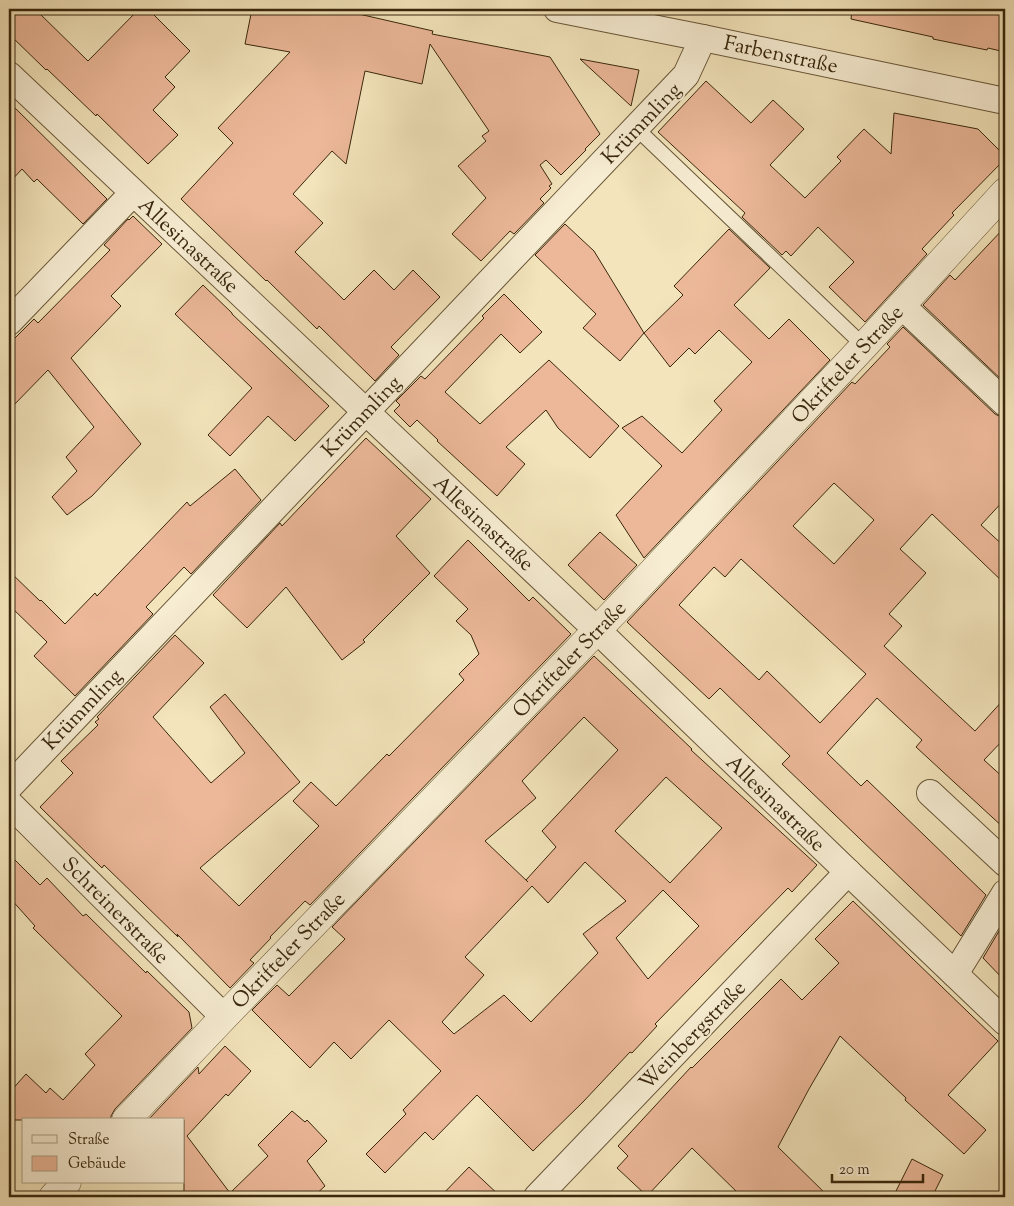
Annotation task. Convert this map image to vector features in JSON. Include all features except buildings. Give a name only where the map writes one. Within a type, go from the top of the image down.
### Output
[{"type":"street","name":"Farbenstraße","points":[[557,9],[598,13],[703,38],[1005,101]]},
{"type":"street","name":"Krümmling","points":[[9,787],[686,75],[703,38]]},
{"type":"street","name":"Allesinastraße","points":[[9,75],[596,629],[1005,1022]]},
{"type":"street","points":[[9,322],[133,192]]},
{"type":"street","name":"Okrifteler Straße","points":[[128,1118],[596,629],[627,599],[1005,192]]},
{"type":"street","points":[[901,305],[1005,403]]},
{"type":"street","points":[[930,793],[1005,862]]},
{"type":"street","name":"Schreinerstraße","points":[[9,803],[224,1017]]},
{"type":"street","name":"Weinbergstraße","points":[[537,1197],[848,872]]},
{"type":"street","points":[[955,974],[1005,893]]},
{"type":"street","points":[[53,1197],[65,1184]]},
{"type":"lane","points":[[636,128],[864,346]]}]
